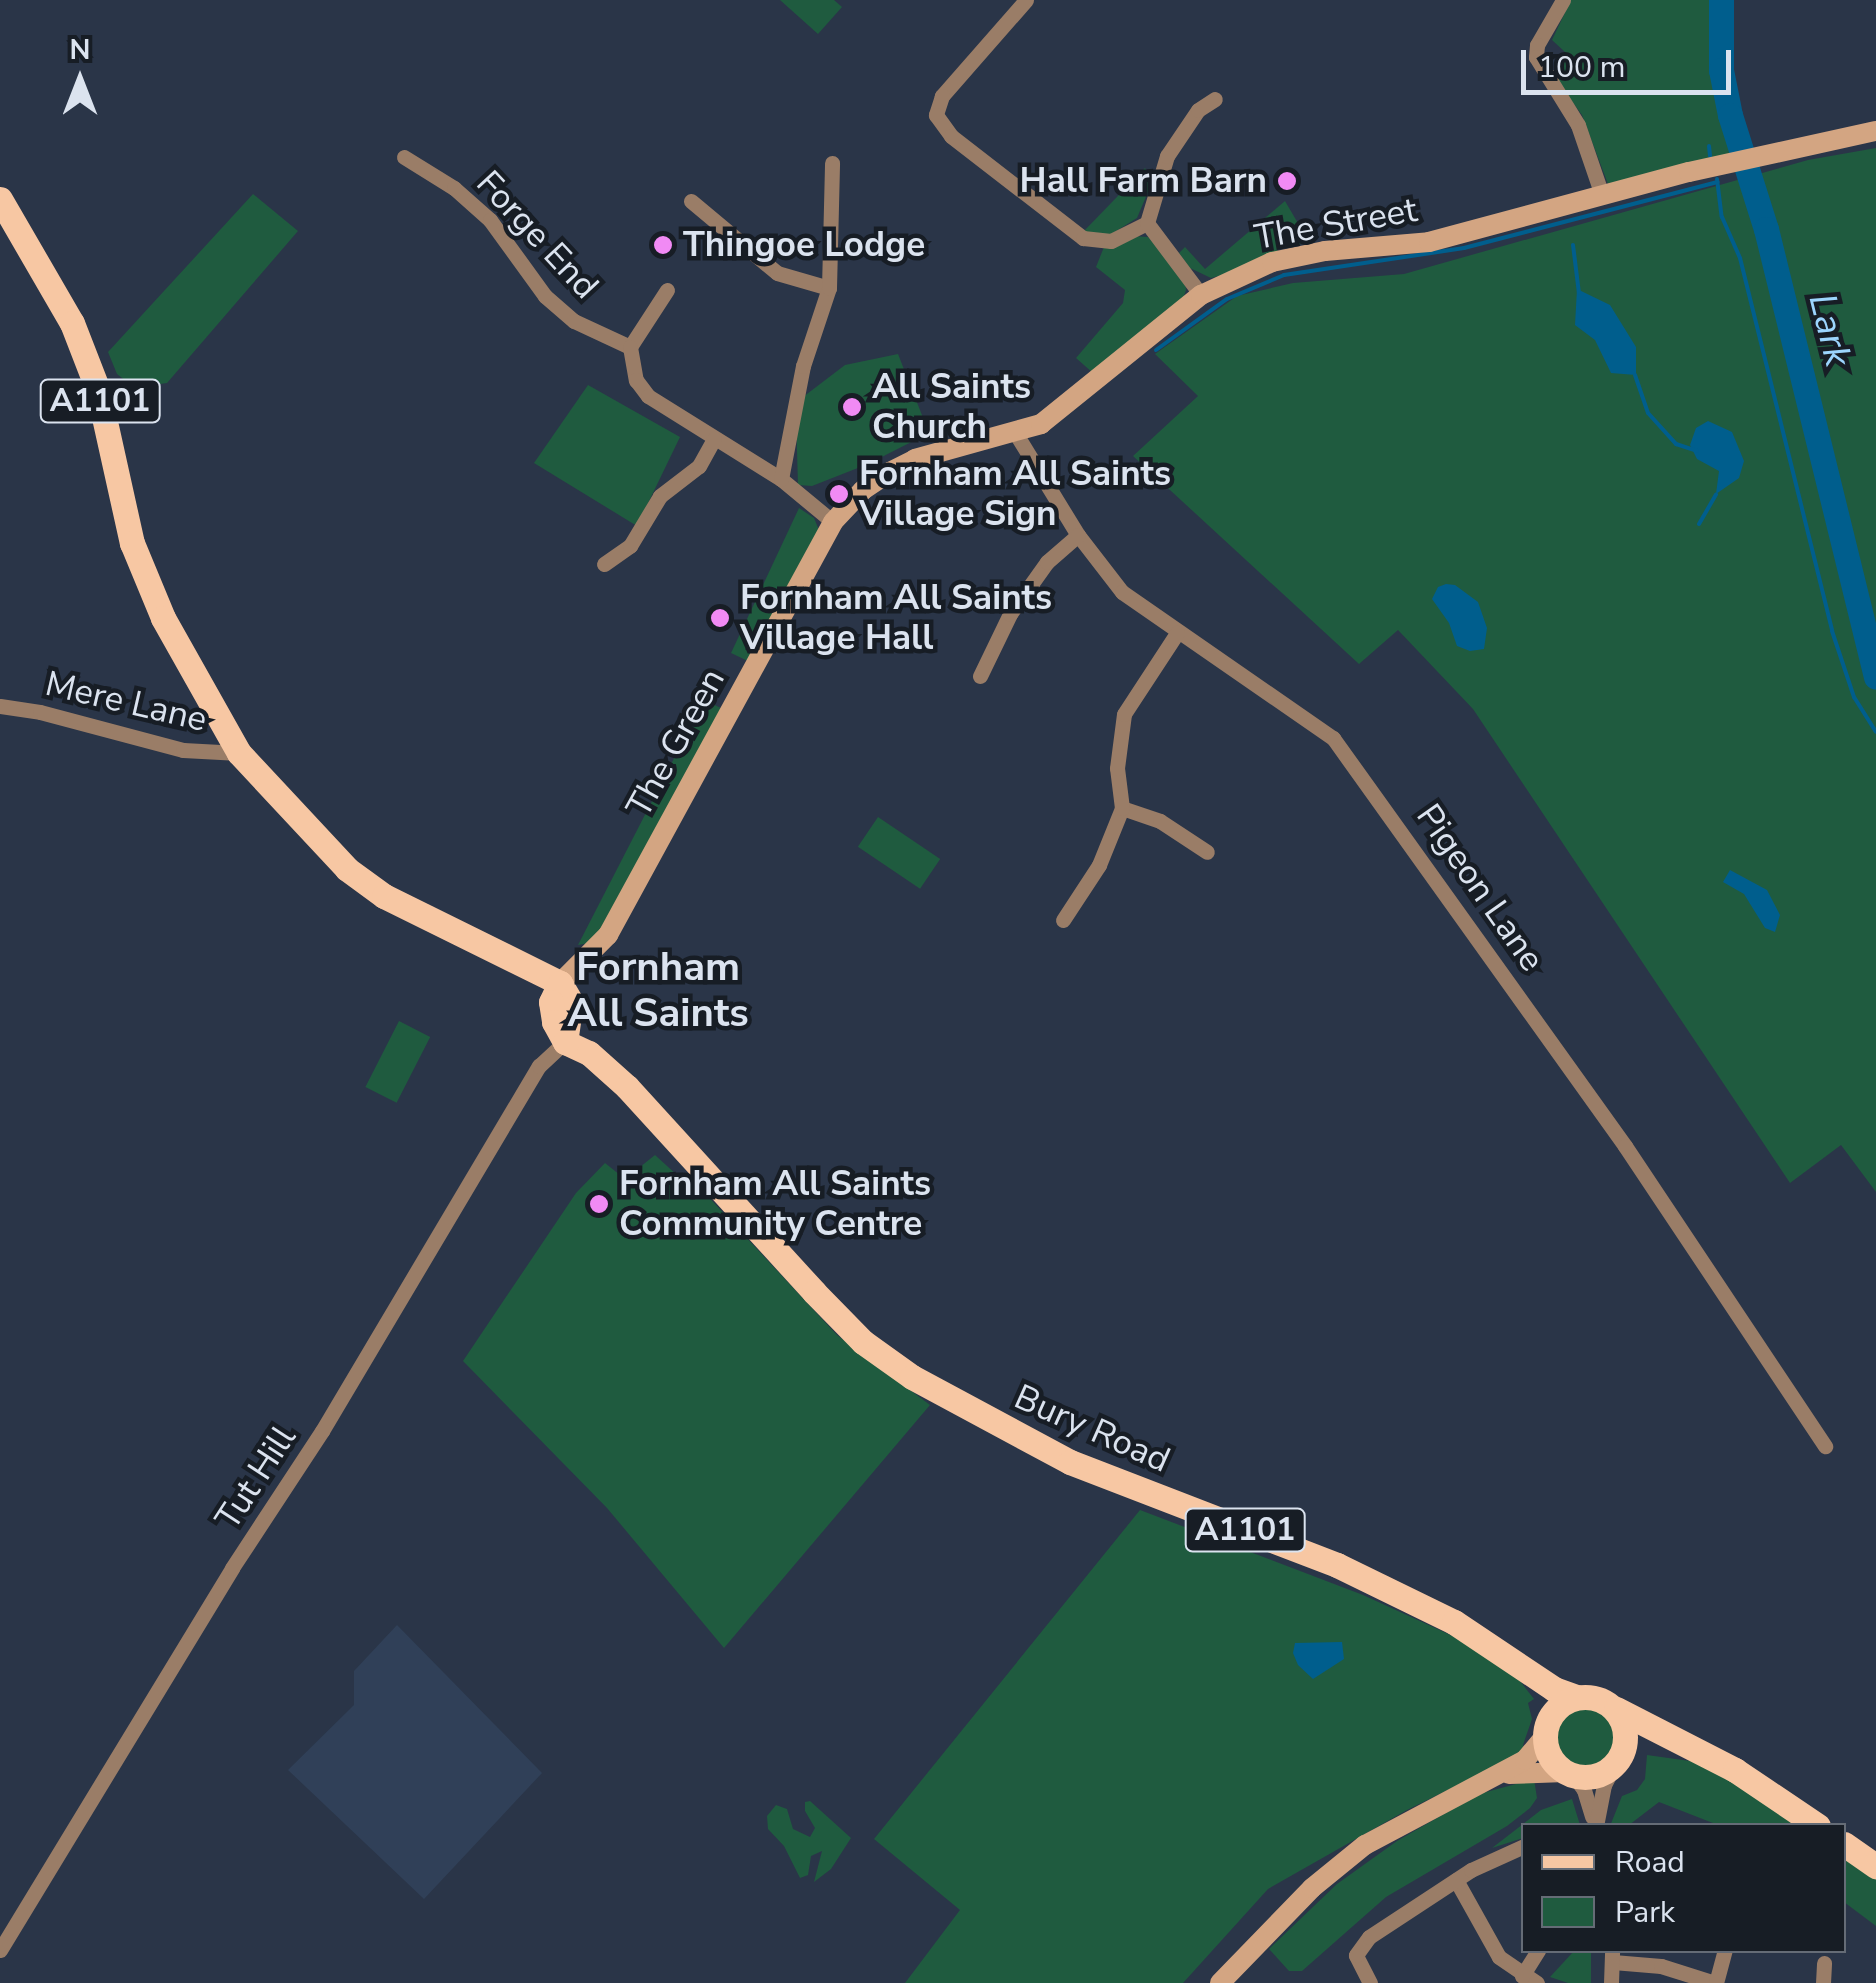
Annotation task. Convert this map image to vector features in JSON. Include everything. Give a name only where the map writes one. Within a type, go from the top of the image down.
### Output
[{"type":"main road","name":"The Street","points":[[833,522],[864,490],[915,459],[1016,434],[1067,407],[1200,295],[1272,262],[1325,251],[1429,242],[1744,159],[1876,131]]},
{"type":"main road","name":"A1101","points":[[0,200],[72,323],[98,390],[132,544],[163,618],[239,753],[347,869],[384,896],[560,983]]},
{"type":"main road","name":"The Green","points":[[560,983],[599,949],[613,927],[833,522]]},
{"type":"main road","points":[[560,983],[552,1002],[554,1022],[566,1042]]},
{"type":"main road","name":"Bury Road","points":[[566,1042],[589,1054],[627,1086],[864,1342],[912,1377],[1070,1462],[1337,1566],[1454,1622],[1554,1689],[1576,1697]]},
{"type":"main road","name":"Bury Road","points":[[1515,1661],[1541,1700],[1546,1729]]},
{"type":"main road","points":[[1220,1983],[1300,1899],[1366,1844],[1468,1787],[1502,1774],[1534,1752],[1554,1711],[1576,1697],[1598,1698],[1770,1790],[1814,1823]]},
{"type":"main road","points":[[1616,1709],[1626,1731],[1617,1761]]},
{"type":"main road","points":[[1546,1729],[1550,1757],[1570,1774]]},
{"type":"main road","points":[[1502,1774],[1601,1774],[1642,1748],[1691,1749]]},
{"type":"main road","points":[[1846,1845],[1876,1866]]},
{"type":"street","points":[[1026,0],[942,96],[936,115],[939,125],[1083,238],[1111,240],[1146,223],[1167,156],[1198,110],[1215,99]]},
{"type":"street","points":[[1563,0],[1537,45],[1536,57],[1578,126],[1602,195]]},
{"type":"street","name":"Forge End","points":[[404,156],[454,188],[490,220],[545,296],[574,321],[630,347]]},
{"type":"street","points":[[781,479],[800,380],[829,288],[832,163]]},
{"type":"street","points":[[691,201],[777,273],[829,288]]},
{"type":"street","points":[[1146,223],[1200,295]]},
{"type":"street","points":[[667,290],[630,347],[636,380],[648,396],[781,479],[833,522]]},
{"type":"street","name":"Pigeon Lane","points":[[1016,434],[1078,534],[1122,592],[1333,738],[1365,778],[1625,1146],[1825,1446]]},
{"type":"street","points":[[604,564],[630,546],[660,496],[699,466],[714,439]]},
{"type":"street","points":[[980,676],[1010,614],[1047,562],[1078,534]]},
{"type":"street","points":[[1063,920],[1099,864],[1122,808],[1117,768],[1124,714],[1177,633]]},
{"type":"street","name":"Mere Lane","points":[[0,706],[40,712],[183,750],[239,753]]},
{"type":"street","points":[[1122,808],[1160,821],[1207,852]]},
{"type":"street","name":"Tut Hill","points":[[0,1950],[223,1584],[322,1431],[538,1066],[566,1042]]},
{"type":"street","points":[[1595,1823],[1617,1761]]},
{"type":"street","points":[[1570,1774],[1584,1790],[1593,1823]]},
{"type":"street","points":[[1370,1983],[1356,1954],[1369,1936],[1456,1880],[1521,1848]]},
{"type":"street","points":[[1456,1880],[1499,1956],[1529,1980],[1537,1953]]},
{"type":"street","points":[[1611,1983],[1612,1956],[1715,1983],[1725,1953]]},
{"type":"street","points":[[1823,1983],[1824,1963]]},
{"type":"shaded area","points":[[397,1625],[542,1773],[424,1899],[288,1770],[354,1705],[354,1671]]},
{"type":"green space","points":[[780,0],[834,0],[842,7],[818,34]]},
{"type":"green space","points":[[1571,0],[1709,0],[1714,94],[1733,156],[1608,184],[1582,115],[1557,81],[1563,72],[1565,52],[1552,40]]},
{"type":"green space","points":[[1876,148],[1876,1192],[1841,1145],[1790,1183],[1473,709],[1398,630],[1359,664],[1133,456],[1198,396],[1155,354],[1237,296],[1293,283],[1404,274],[1808,160]]},
{"type":"green space","points":[[1145,168],[1153,180],[1137,218],[1105,238],[1083,232]]},
{"type":"green space","points":[[253,194],[298,231],[167,383],[145,386],[136,380],[127,382],[117,374],[108,352]]},
{"type":"green space","points":[[1285,201],[1309,242],[1277,249],[1280,260],[1211,278],[1190,268],[1179,253],[1185,247],[1205,269]]},
{"type":"green space","points":[[1132,236],[1148,237],[1185,278],[1186,290],[1183,299],[1093,373],[1076,358],[1123,303],[1125,290],[1096,267],[1104,247]]},
{"type":"green space","points":[[898,354],[929,433],[868,464],[812,486],[798,485],[796,416],[803,397],[845,365]]},
{"type":"green space","points":[[588,385],[680,437],[637,526],[534,463]]},
{"type":"green space","points":[[799,508],[814,518],[819,530],[750,662],[731,653]]},
{"type":"green space","points":[[704,700],[723,709],[595,942],[578,945]]},
{"type":"green space","points":[[878,817],[940,859],[920,889],[858,847]]},
{"type":"green space","points":[[399,1021],[430,1037],[397,1103],[365,1087]]},
{"type":"green space","points":[[655,1155],[678,1176],[689,1176],[837,1335],[930,1405],[724,1648],[607,1508],[463,1361],[576,1193],[605,1163],[625,1179]]},
{"type":"green space","points":[[1140,1510],[1363,1595],[1457,1638],[1520,1681],[1534,1699],[1528,1703],[1532,1719],[1523,1745],[1527,1751],[1407,1810],[1268,1889],[1183,1983],[905,1983],[960,1910],[874,1839]]},
{"type":"green space","points":[[1585,1706],[1606,1715],[1615,1736],[1606,1757],[1585,1766],[1564,1757],[1555,1736],[1564,1715]]},
{"type":"green space","points":[[1647,1755],[1697,1762],[1803,1823],[1713,1823],[1659,1802],[1632,1823],[1611,1823],[1622,1796],[1637,1790],[1645,1779]]},
{"type":"green space","points":[[1534,1779],[1537,1798],[1530,1808],[1507,1826],[1386,1897],[1302,1971],[1289,1971],[1269,1949],[1337,1884],[1397,1841],[1479,1794]]},
{"type":"green space","points":[[1572,1799],[1579,1823],[1524,1823],[1541,1810]]},
{"type":"green space","points":[[810,1801],[851,1838],[831,1869],[814,1882],[822,1851],[811,1856],[808,1875],[800,1878],[784,1846],[768,1829],[767,1816],[776,1805],[787,1809],[793,1829],[810,1837],[815,1828],[805,1811],[805,1802]]},
{"type":"green space","points":[[1521,1826],[1521,1839],[1492,1848]]},
{"type":"green space","points":[[1846,1855],[1876,1877],[1876,1926],[1846,1904]]},
{"type":"green space","points":[[1572,1953],[1591,1953],[1591,1983],[1568,1983],[1550,1977]]},
{"type":"water","points":[[1577,289],[1610,305],[1636,347],[1636,375],[1611,373],[1595,340],[1575,325]]},
{"type":"water","points":[[1708,421],[1732,432],[1744,461],[1739,478],[1716,494],[1719,471],[1697,459],[1690,445],[1696,428]]},
{"type":"water","points":[[1455,585],[1478,602],[1487,628],[1484,649],[1470,651],[1457,646],[1449,623],[1432,599],[1438,587]]},
{"type":"water","points":[[1730,870],[1767,890],[1780,915],[1775,932],[1765,928],[1744,894],[1723,882]]},
{"type":"water","points":[[1342,1642],[1344,1659],[1313,1679],[1298,1665],[1293,1653],[1295,1643]]},
{"type":"waterway","name":"Lark","points":[[1721,0],[1721,70],[1730,115],[1766,229],[1876,677]]},
{"type":"waterway","points":[[1709,146],[1710,156]]},
{"type":"waterway","points":[[1717,179],[1722,217],[1740,258],[1832,631],[1854,697],[1876,732]]},
{"type":"waterway","points":[[1156,350],[1227,299],[1284,275],[1464,248],[1718,182]]},
{"type":"waterway","points":[[1573,245],[1579,293]]},
{"type":"waterway","points":[[1635,375],[1648,413],[1676,444],[1697,451]]},
{"type":"waterway","points":[[1699,524],[1716,494]]},
{"type":"place","name":"Hall Farm Barn","points":[[1287,181]]},
{"type":"place","name":"Thingoe Lodge","points":[[663,245]]},
{"type":"place","name":"All Saints Church","points":[[852,407]]},
{"type":"place","name":"Fornham All Saints Village Sign","points":[[839,494]]},
{"type":"place","name":"Fornham All Saints Village Hall","points":[[720,618]]},
{"type":"place","name":"Fornham All Saints Community Centre","points":[[599,1204]]},
{"type":"district","name":"Fornham All Saints","points":[[658,990]]}]
